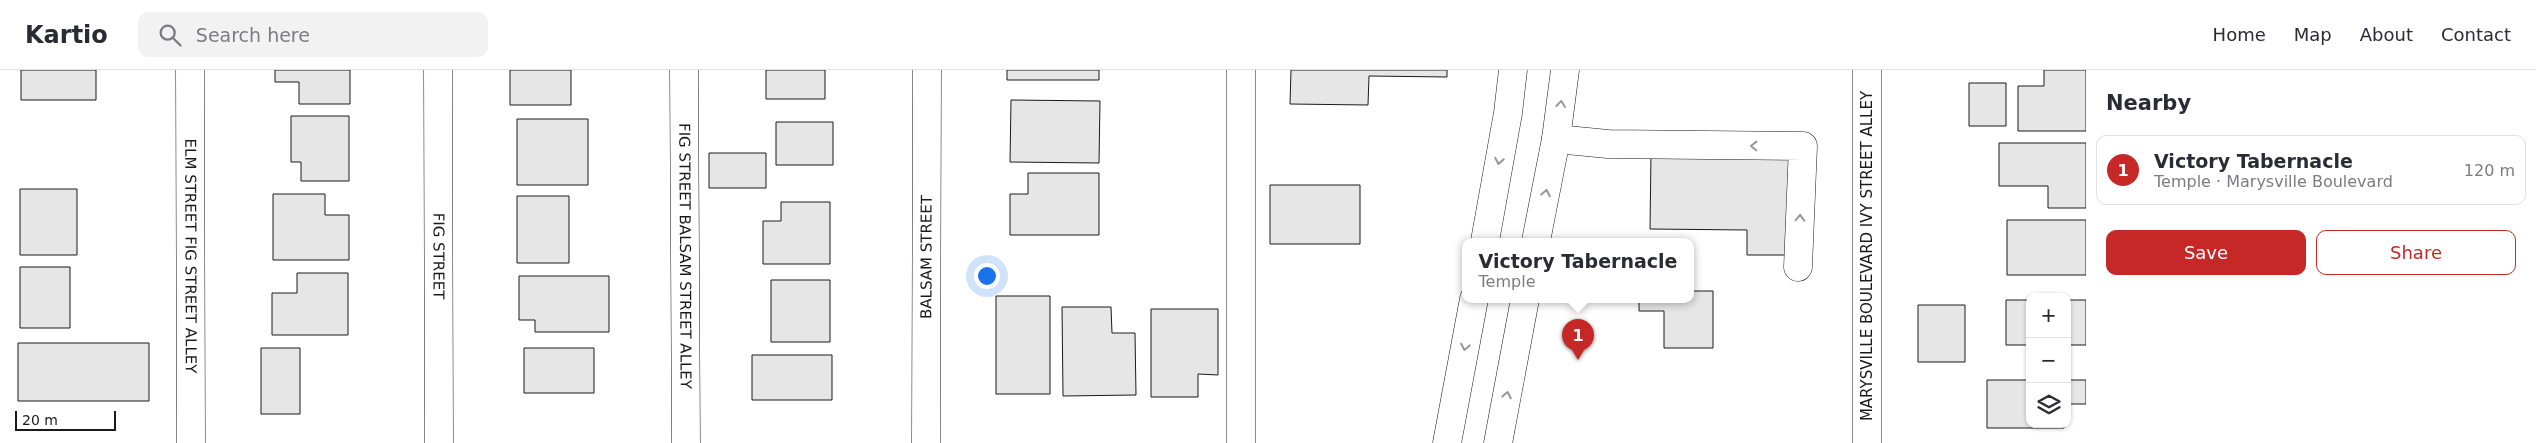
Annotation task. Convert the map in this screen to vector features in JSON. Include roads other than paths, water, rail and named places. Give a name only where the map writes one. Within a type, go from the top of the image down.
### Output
[{"type":"street","name":"ELM STREET FIG STREET ALLEY","points":[[190,70],[190,443]]},
{"type":"street","name":"FIG STREET","points":[[438,70],[439,443]]},
{"type":"street","name":"FIG STREET BALSAM STREET ALLEY","points":[[684,70],[686,443]]},
{"type":"street","name":"BALSAM STREET","points":[[926,443],[927,70]]},
{"type":"street","points":[[1241,70],[1241,443]]},
{"type":"street","points":[[1485,238],[1508,113],[1513,70]]},
{"type":"street","points":[[1537,238],[1556,139],[1565,70]]},
{"type":"street","name":"MARYSVILLE BOULEVARD IVY STREET ALLEY","points":[[1867,70],[1867,443]]},
{"type":"street","points":[[1556,139],[1608,144],[1803,146],[1798,267]]},
{"type":"street","points":[[1448,443],[1473,303]]},
{"type":"street","points":[[1498,443],[1524,303]]},
{"type":"place","name":"Victory Tabernacle","points":[[1578,360]]}]
